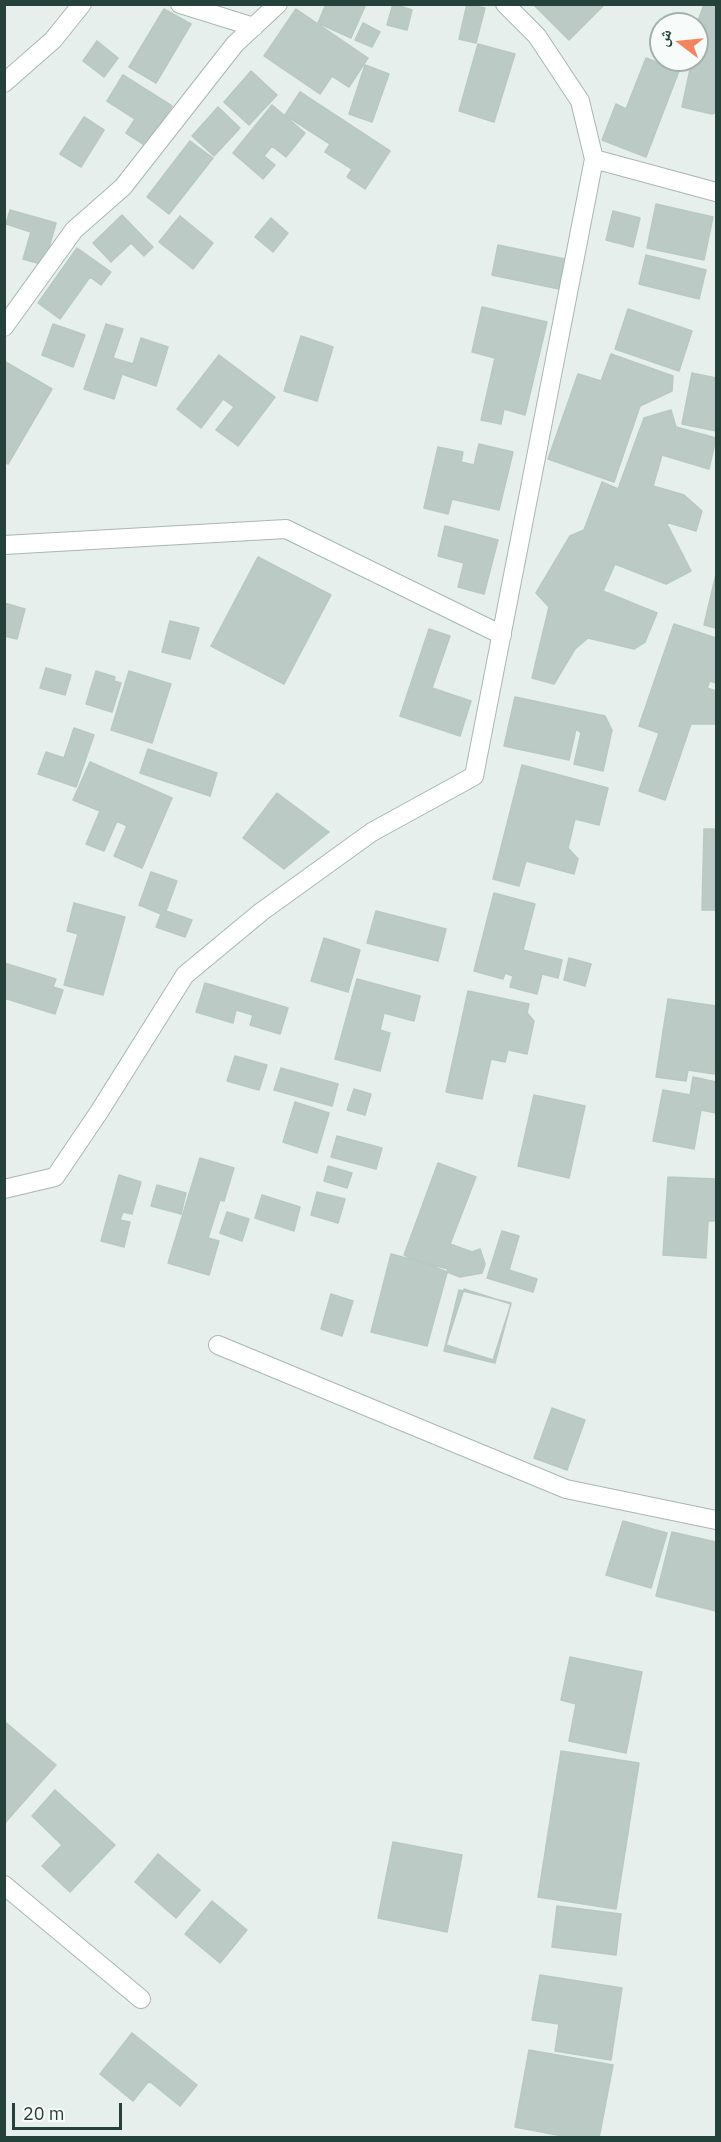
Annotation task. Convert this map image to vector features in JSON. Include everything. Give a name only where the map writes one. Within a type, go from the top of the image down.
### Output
[{"type":"street","points":[[4,83],[53,40],[82,4]]},
{"type":"street","points":[[180,4],[254,27]]},
{"type":"street","points":[[4,327],[74,231],[123,187],[235,44],[278,4]]},
{"type":"street","points":[[4,1190],[55,1177],[99,1112],[185,975],[261,912],[372,832],[474,776],[594,159],[580,101],[537,36],[505,4]]},
{"type":"street","points":[[594,159],[717,192]]},
{"type":"street","points":[[4,545],[286,529],[502,635]]},
{"type":"street","points":[[218,1345],[566,1489],[717,1520]]},
{"type":"street","points":[[4,1885],[141,1999]]},
{"type":"building","points":[[326,4],[366,4],[351,38],[318,23]]},
{"type":"building","points":[[393,4],[412,10],[407,30],[387,25]]},
{"type":"building","points":[[467,4],[485,8],[476,43],[459,39]]},
{"type":"building","points":[[533,4],[602,4],[603,6],[569,40]]},
{"type":"building","points":[[704,4],[716,4],[716,112],[712,114],[682,107],[689,72],[709,72],[709,12],[701,12]]},
{"type":"building","points":[[164,9],[191,24],[156,83],[129,67]]},
{"type":"building","points":[[296,9],[368,58],[349,87],[332,76],[320,94],[264,56]]},
{"type":"building","points":[[363,23],[380,32],[372,47],[355,40]]},
{"type":"building","points":[[97,41],[118,58],[104,77],[83,61]]},
{"type":"building","points":[[478,44],[515,54],[494,122],[459,111]]},
{"type":"building","points":[[646,58],[649,59],[649,72],[679,72],[646,157],[602,140],[616,104],[626,109]]},
{"type":"building","points":[[365,65],[389,74],[372,122],[349,114]]},
{"type":"building","points":[[251,71],[277,95],[249,125],[224,102]]},
{"type":"building","points":[[123,75],[172,106],[146,146],[126,133],[135,119],[107,101]]},
{"type":"building","points":[[300,92],[390,151],[365,189],[347,177],[352,169],[325,152],[330,144],[285,115]]},
{"type":"building","points":[[272,105],[305,133],[286,157],[272,146],[264,156],[275,165],[263,179],[233,153]]},
{"type":"building","points":[[218,107],[240,128],[214,156],[192,136]]},
{"type":"building","points":[[84,117],[104,130],[81,167],[60,154]]},
{"type":"building","points":[[190,141],[213,158],[169,214],[147,197]]},
{"type":"building","points":[[656,204],[713,217],[704,260],[647,248]]},
{"type":"building","points":[[10,210],[56,223],[44,265],[23,259],[31,232],[6,224]]},
{"type":"building","points":[[613,211],[640,218],[633,247],[606,240]]},
{"type":"building","points":[[122,215],[153,247],[144,256],[131,243],[111,262],[93,243]]},
{"type":"building","points":[[180,216],[213,243],[193,269],[159,242]]},
{"type":"building","points":[[271,218],[288,233],[273,252],[255,237]]},
{"type":"building","points":[[498,245],[565,259],[559,289],[492,275]]},
{"type":"building","points":[[77,248],[111,272],[101,285],[90,277],[60,319],[38,303]]},
{"type":"building","points":[[646,255],[706,270],[699,299],[639,284]]},
{"type":"building","points":[[482,307],[547,322],[525,415],[504,409],[501,424],[481,420],[495,358],[472,352]]},
{"type":"building","points":[[628,309],[692,331],[679,371],[615,349]]},
{"type":"building","points":[[53,324],[85,335],[73,367],[42,355]]},
{"type":"building","points":[[106,324],[123,329],[113,358],[133,364],[141,338],[168,347],[156,386],[122,374],[114,399],[84,389]]},
{"type":"building","points":[[301,336],[333,347],[317,401],[284,391]]},
{"type":"building","points":[[611,354],[673,376],[672,391],[640,406],[614,482],[548,459],[578,374],[601,381]]},
{"type":"building","points":[[219,355],[275,397],[238,446],[216,430],[234,407],[223,399],[201,428],[177,409]]},
{"type":"building","points":[[4,361],[52,389],[8,464],[4,462]]},
{"type":"building","points":[[692,373],[716,378],[716,431],[682,424]]},
{"type":"building","points":[[671,410],[676,427],[716,438],[709,469],[662,455],[653,486],[684,495],[702,511],[696,531],[666,522],[691,571],[666,584],[615,564],[603,591],[657,613],[645,642],[634,649],[588,638],[575,649],[554,684],[532,678],[549,607],[536,593],[570,536],[584,530],[602,482],[618,489],[644,418]]},
{"type":"building","points":[[479,444],[513,452],[499,510],[452,499],[448,514],[424,508],[438,447],[463,452],[461,462],[474,465]]},
{"type":"building","points":[[445,526],[498,540],[484,594],[458,587],[464,563],[438,556]]},
{"type":"building","points":[[258,557],[331,595],[284,684],[211,646]]},
{"type":"building","points":[[716,574],[716,628],[704,625]]},
{"type":"building","points":[[4,603],[25,609],[17,639],[4,636]]},
{"type":"building","points":[[170,621],[199,628],[190,659],[162,652]]},
{"type":"building","points":[[674,624],[716,638],[716,683],[710,681],[707,688],[716,691],[716,724],[691,724],[665,800],[639,791],[659,733],[639,726]]},
{"type":"building","points":[[429,629],[450,636],[432,688],[471,701],[460,736],[400,716]]},
{"type":"building","points":[[46,668],[71,675],[65,695],[40,688]]},
{"type":"building","points":[[96,671],[115,677],[114,681],[121,683],[112,712],[86,704]]},
{"type":"building","points":[[129,671],[171,684],[152,743],[111,730]]},
{"type":"building","points":[[515,697],[605,716],[612,730],[603,771],[574,764],[581,733],[576,729],[569,760],[504,746]]},
{"type":"building","points":[[74,728],[94,735],[76,787],[38,774],[46,752],[64,758]]},
{"type":"building","points":[[148,749],[217,773],[210,796],[140,773]]},
{"type":"building","points":[[90,762],[172,798],[142,868],[114,856],[127,826],[117,821],[104,851],[86,844],[100,811],[73,800]]},
{"type":"building","points":[[522,765],[608,788],[599,825],[575,819],[568,848],[578,859],[574,874],[526,861],[519,886],[493,879]]},
{"type":"building","points":[[277,793],[329,832],[284,869],[243,838]]},
{"type":"building","points":[[704,829],[716,829],[716,910],[702,910]]},
{"type":"building","points":[[151,872],[177,881],[166,911],[192,920],[185,937],[156,927],[161,914],[139,905]]},
{"type":"building","points":[[494,893],[535,904],[523,950],[562,960],[558,978],[542,974],[537,994],[510,987],[513,976],[505,973],[503,979],[474,971]]},
{"type":"building","points":[[74,903],[125,917],[103,995],[64,985],[78,934],[67,931]]},
{"type":"building","points":[[376,911],[446,929],[438,961],[367,943]]},
{"type":"building","points":[[324,938],[360,950],[348,992],[311,981]]},
{"type":"building","points":[[569,958],[591,964],[585,986],[564,980]]},
{"type":"building","points":[[4,963],[56,979],[53,987],[63,990],[55,1014],[4,998]]},
{"type":"building","points":[[357,979],[420,996],[414,1021],[384,1013],[380,1030],[390,1033],[380,1071],[335,1059]]},
{"type":"building","points":[[205,983],[288,1008],[280,1034],[250,1025],[253,1015],[236,1010],[233,1023],[196,1012]]},
{"type":"building","points":[[468,991],[529,1004],[527,1013],[534,1021],[527,1054],[508,1050],[505,1062],[491,1059],[482,1099],[446,1092]]},
{"type":"building","points":[[668,999],[716,1006],[714,1074],[688,1070],[686,1081],[656,1077]]},
{"type":"building","points":[[235,1056],[267,1065],[259,1090],[227,1081]]},
{"type":"building","points":[[281,1068],[338,1084],[332,1106],[274,1090]]},
{"type":"building","points":[[693,1077],[716,1082],[716,1113],[701,1110],[694,1149],[653,1141],[663,1090],[690,1095]]},
{"type":"building","points":[[354,1089],[371,1094],[365,1115],[347,1110]]},
{"type":"building","points":[[534,1095],[585,1106],[569,1178],[518,1166]]},
{"type":"building","points":[[295,1102],[329,1113],[317,1153],[283,1142]]},
{"type":"building","points":[[337,1136],[382,1148],[376,1169],[331,1157]]},
{"type":"building","points":[[200,1158],[234,1168],[224,1201],[220,1200],[208,1238],[219,1241],[209,1275],[168,1263]]},
{"type":"building","points":[[438,1163],[476,1177],[450,1244],[472,1252],[480,1249],[485,1264],[482,1273],[460,1277],[404,1255]]},
{"type":"building","points":[[328,1166],[352,1173],[347,1188],[324,1181]]},
{"type":"building","points":[[119,1175],[141,1182],[132,1214],[123,1212],[120,1220],[130,1222],[124,1247],[101,1241]]},
{"type":"building","points":[[668,1177],[716,1179],[716,1221],[708,1221],[706,1258],[663,1255]]},
{"type":"building","points":[[157,1185],[186,1193],[181,1214],[151,1206]]},
{"type":"building","points":[[317,1192],[345,1199],[338,1223],[311,1215]]},
{"type":"building","points":[[262,1195],[300,1207],[294,1231],[255,1218]]},
{"type":"building","points":[[227,1212],[249,1219],[242,1241],[220,1233]]},
{"type":"building","points":[[502,1231],[519,1236],[509,1270],[537,1279],[533,1292],[487,1278]]},
{"type":"building","points":[[391,1254],[448,1269],[427,1346],[371,1332]]},
{"type":"building","points":[[464,1289],[511,1304],[493,1360],[446,1345]]},
{"type":"building","points":[[459,1290],[511,1303],[495,1363],[444,1351]]},
{"type":"building","points":[[331,1294],[353,1301],[342,1336],[321,1329]]},
{"type":"building","points":[[552,1408],[585,1420],[567,1470],[534,1458]]},
{"type":"building","points":[[623,1521],[667,1533],[651,1588],[606,1575]]},
{"type":"building","points":[[672,1532],[716,1542],[716,1611],[656,1596]]},
{"type":"building","points":[[570,1657],[642,1672],[626,1753],[569,1741],[576,1704],[561,1700]]},
{"type":"building","points":[[4,1721],[56,1765],[4,1824]]},
{"type":"building","points":[[561,1751],[639,1763],[616,1909],[538,1897]]},
{"type":"building","points":[[55,1790],[115,1845],[70,1892],[42,1866],[62,1845],[32,1816]]},
{"type":"building","points":[[393,1842],[462,1855],[447,1932],[378,1918]]},
{"type":"building","points":[[158,1854],[200,1890],[176,1918],[135,1882]]},
{"type":"building","points":[[212,1901],[247,1930],[220,1963],[185,1934]]},
{"type":"building","points":[[557,1906],[621,1914],[616,1955],[552,1947]]},
{"type":"building","points":[[540,1975],[622,1988],[611,2060],[555,2051],[559,2024],[532,2020]]},
{"type":"building","points":[[132,2033],[197,2085],[180,2106],[149,2081],[133,2101],[100,2074]]},
{"type":"building","points":[[529,2050],[613,2065],[599,2138],[573,2138],[515,2127]]}]
